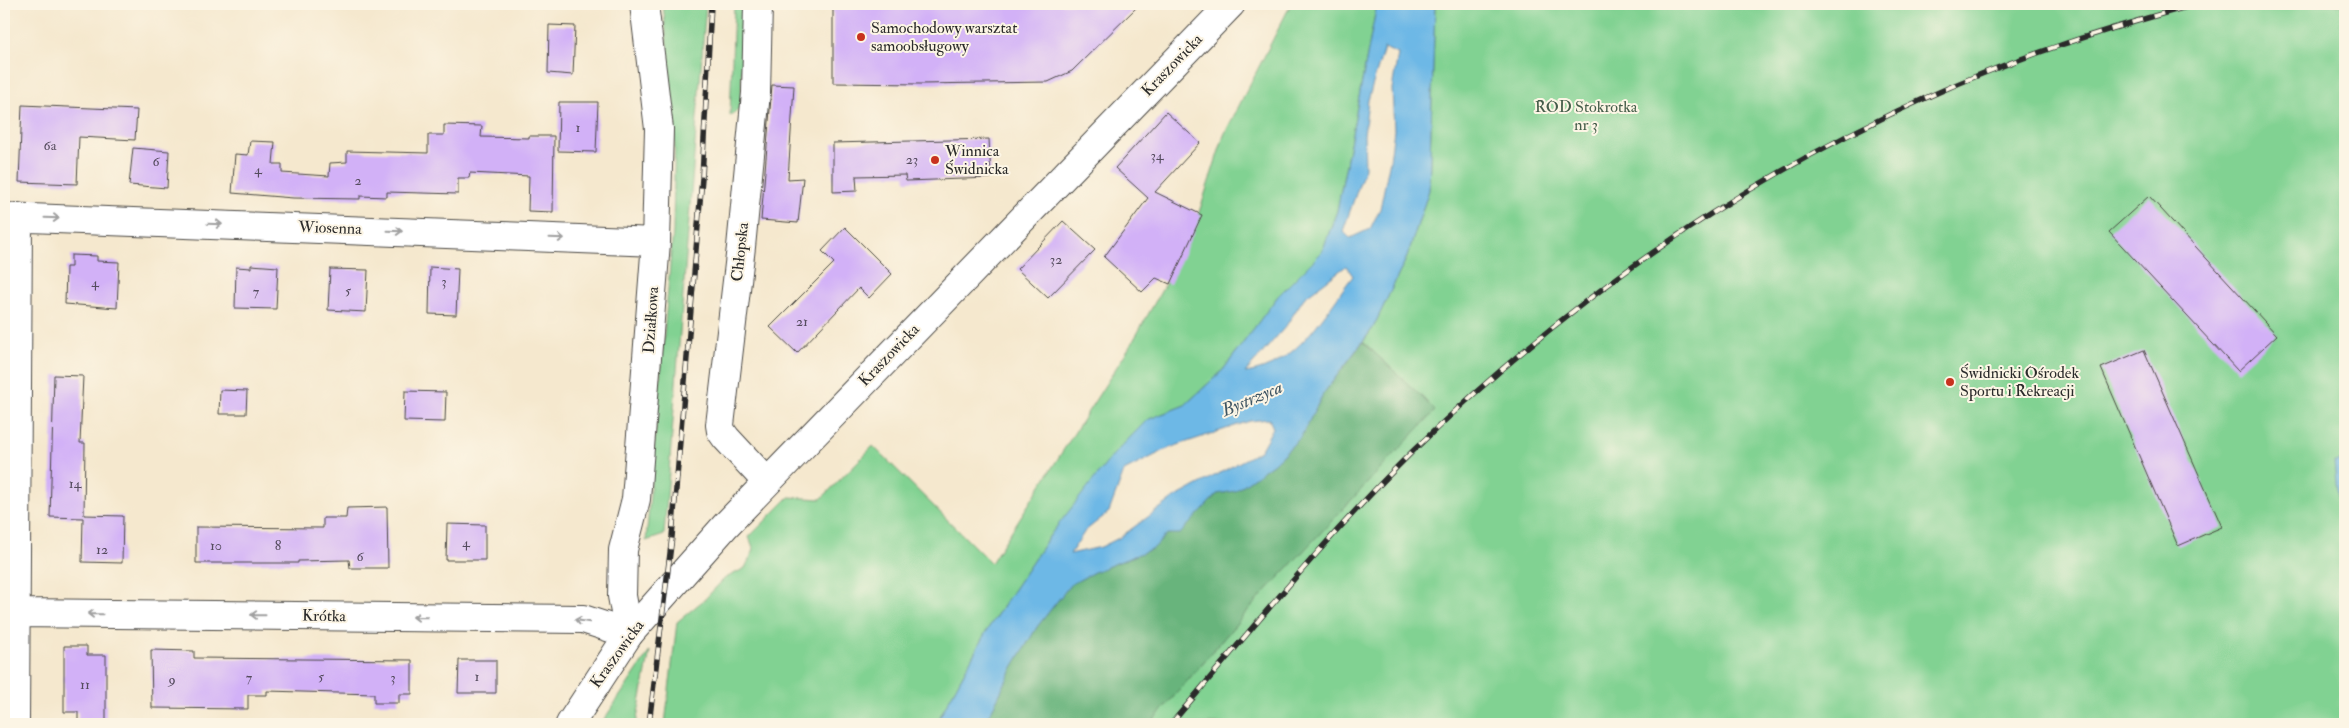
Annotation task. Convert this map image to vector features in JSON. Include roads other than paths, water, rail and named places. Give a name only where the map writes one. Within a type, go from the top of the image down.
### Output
[{"type":"street","name":"Działkowa","points":[[629,634],[622,596],[623,550],[636,499],[656,242],[659,129],[644,4]]},
{"type":"street","name":"Chłopska","points":[[758,4],[756,93],[741,247],[720,425],[721,431],[726,438],[767,482]]},
{"type":"street","name":"Kraszowicka","points":[[570,724],[629,634],[767,482],[1230,4]]},
{"type":"street","name":"Wiosenna","points":[[11,217],[656,242]]},
{"type":"street","points":[[11,217],[16,613],[15,724]]},
{"type":"street","name":"Krótka","points":[[16,613],[583,619],[629,634]]},
{"type":"water","name":"Bystrzyca","points":[[1377,4],[1435,4],[1429,190],[1407,257],[1373,328],[1323,394],[1301,437],[1274,463],[1235,491],[1217,494],[1180,534],[1167,534],[1154,548],[1094,572],[1070,585],[1037,627],[1012,669],[985,724],[936,724],[987,630],[1051,534],[1113,455],[1147,420],[1185,405],[1223,370],[1278,296],[1322,252],[1337,211]],"holes":[[[1384,48],[1398,54],[1392,89],[1394,130],[1390,160],[1380,209],[1370,229],[1350,238],[1343,231],[1365,168],[1364,135],[1368,100]],[[1346,266],[1353,276],[1308,336],[1294,349],[1280,361],[1263,369],[1245,373],[1286,326],[1304,298]],[[1269,419],[1273,428],[1260,451],[1174,498],[1119,538],[1101,547],[1070,554],[1085,531],[1109,512],[1124,471],[1169,448],[1250,421]]]},
{"type":"water","points":[[2345,461],[2345,569],[2344,569],[2334,462]]},
{"type":"railway","points":[[649,724],[672,537],[702,178],[711,4]]},
{"type":"railway","points":[[1171,724],[1350,516],[1414,450],[1531,345],[1656,250],[1722,207],[1789,167],[1859,130],[1930,96],[2028,56],[2129,23],[2197,4]]},
{"type":"place","name":"Samochodowy warsztat samoobsługowy","points":[[861,37]]},
{"type":"place","name":"Winnica Świdnicka","points":[[935,160]]},
{"type":"place","name":"Świdnicki Ośrodek Sportu i Rekreacji","points":[[1950,382]]},
{"type":"park label","name":"ROD Stokrotka nr 3","points":[[1586,116]]}]
